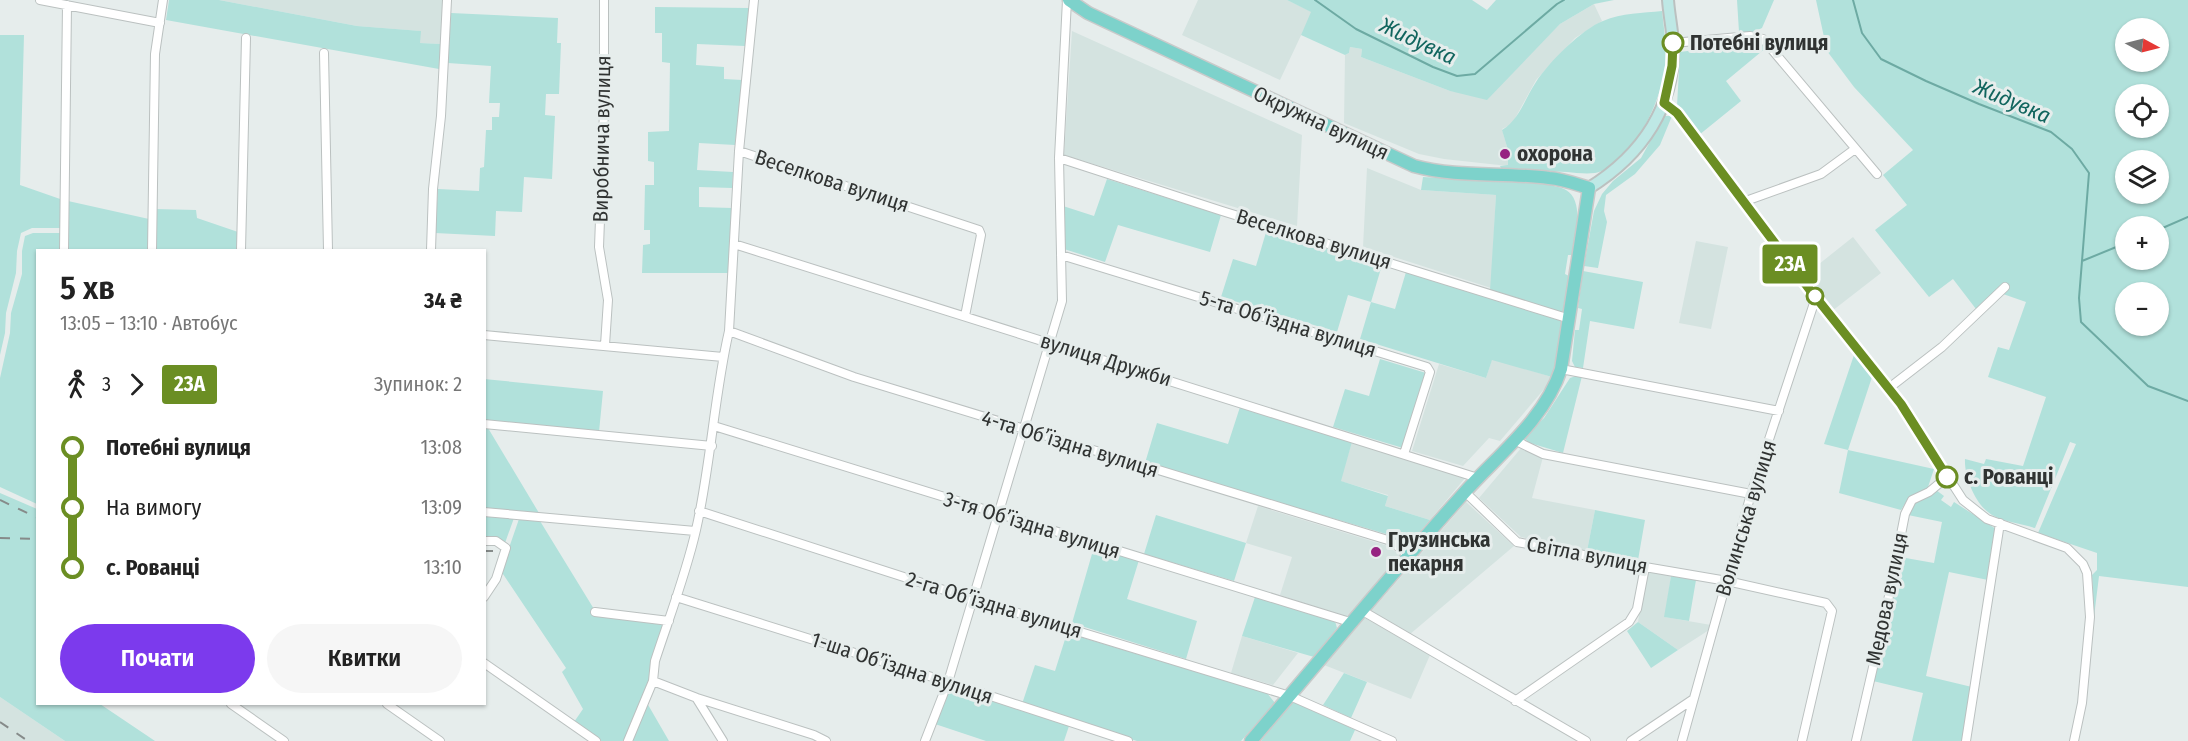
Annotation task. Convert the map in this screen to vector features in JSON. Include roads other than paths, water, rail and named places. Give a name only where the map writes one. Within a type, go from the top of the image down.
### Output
[{"type":"main road","name":"Окружна вулиця","points":[[1068,0],[1088,13],[1414,166],[1469,175],[1548,177],[1589,188]]},
{"type":"main road","points":[[1251,741],[1350,622],[1514,440],[1556,386],[1570,319],[1589,188]]},
{"type":"street","points":[[40,0],[160,23]]},
{"type":"street","points":[[152,249],[155,54],[163,0]]},
{"type":"street","points":[[431,249],[447,0]]},
{"type":"street","name":"Виробнича вулиця","points":[[604,0],[604,110],[599,247],[608,300],[605,345]]},
{"type":"street","points":[[628,741],[653,681],[655,661],[696,531],[712,446],[723,357],[729,331],[739,151],[754,0]]},
{"type":"street","points":[[925,741],[948,682],[1062,301],[1059,158],[1068,0]]},
{"type":"street","points":[[1589,188],[1622,165],[1643,142],[1664,103],[1672,66],[1673,43],[1668,0]]},
{"type":"street","points":[[64,249],[67,5]]},
{"type":"street","points":[[1673,43],[1750,36],[1763,39],[1877,174]]},
{"type":"street","points":[[241,249],[246,38]]},
{"type":"street","points":[[324,52],[328,249]]},
{"type":"street","points":[[1664,103],[1677,113],[1816,297],[1889,388],[1963,500],[1987,519],[2067,548],[2083,564],[2087,573],[2090,617],[2082,703],[2074,741]]},
{"type":"street","points":[[1743,202],[1821,174],[1855,149]]},
{"type":"street","name":"Веселкова вулиця","points":[[739,151],[979,230],[981,235],[965,316]]},
{"type":"street","name":"Веселкова вулиця","points":[[1059,158],[1570,319]]},
{"type":"street","name":"вулиця Дружби","points":[[734,243],[1478,478]]},
{"type":"street","name":"5-та Обʼїздна вулиця","points":[[1061,255],[1427,367],[1430,372],[1404,454]]},
{"type":"street","points":[[1889,388],[1942,347],[2006,287]]},
{"type":"street","name":"Волинська вулиця","points":[[1682,741],[1751,495],[1816,297]]},
{"type":"street","name":"4-та Обʼїздна вулиця","points":[[729,331],[855,378],[1391,541],[1409,556]]},
{"type":"street","points":[[486,335],[723,357]]},
{"type":"street","points":[[1561,369],[1779,411]]},
{"type":"street","points":[[486,424],[712,446]]},
{"type":"street","name":"3-тя Обʼїздна вулиця","points":[[714,426],[1350,622]]},
{"type":"street","points":[[1514,440],[1544,454],[1751,495]]},
{"type":"street","name":"Медова вулиця","points":[[1856,741],[1886,611],[1905,514],[1912,500],[1929,492],[1947,477]]},
{"type":"street","name":"Світла вулиця","points":[[1465,492],[1517,542],[1727,581],[1826,603],[1832,611],[1802,741]]},
{"type":"street","name":"2-га Обʼїздна вулиця","points":[[699,511],[972,599],[1290,696],[1392,741]]},
{"type":"street","points":[[486,512],[696,531]]},
{"type":"street","points":[[1966,741],[2000,523]]},
{"type":"street","points":[[486,541],[496,541],[506,548],[496,579],[486,594]]},
{"type":"street","points":[[1515,700],[1629,622],[1637,609],[1645,567]]},
{"type":"street","name":"1-ша Обʼїздна вулиця","points":[[676,597],[1128,741]]},
{"type":"street","points":[[1361,610],[1586,741]]},
{"type":"street","points":[[595,612],[669,621]]},
{"type":"street","points":[[486,664],[596,741]]},
{"type":"street","points":[[653,681],[826,741]]},
{"type":"street","points":[[697,698],[723,741]]},
{"type":"street","points":[[1631,741],[1692,700]]},
{"type":"street","points":[[232,705],[284,741]]},
{"type":"street","points":[[388,705],[440,741]]},
{"type":"waterway","name":"Жидувка","points":[[1315,0],[1356,29],[1433,67],[1457,76],[1475,74],[1564,0]]},
{"type":"waterway","name":"Жидувка","points":[[1853,0],[1862,33],[1881,59],[1979,104],[2051,132],[2072,149],[2089,173],[2082,261],[2115,248]]},
{"type":"waterway","name":"Жидувка","points":[[2169,225],[2188,217]]},
{"type":"waterway","points":[[2082,261],[2079,298],[2081,322],[2148,386],[2188,401]]},
{"type":"railway","points":[[0,500],[36,517]]},
{"type":"railway","points":[[0,538],[36,539]]},
{"type":"railway","points":[[486,551],[493,551]]},
{"type":"railway","points":[[0,722],[28,741]]},
{"type":"place","name":"Потебні вулиця","points":[[1673,43]]},
{"type":"place","name":"охорона","points":[[1505,154]]},
{"type":"place","name":"с. Рованці","points":[[1947,477]]},
{"type":"place","name":"Грузинська пекарня","points":[[1376,552]]}]
